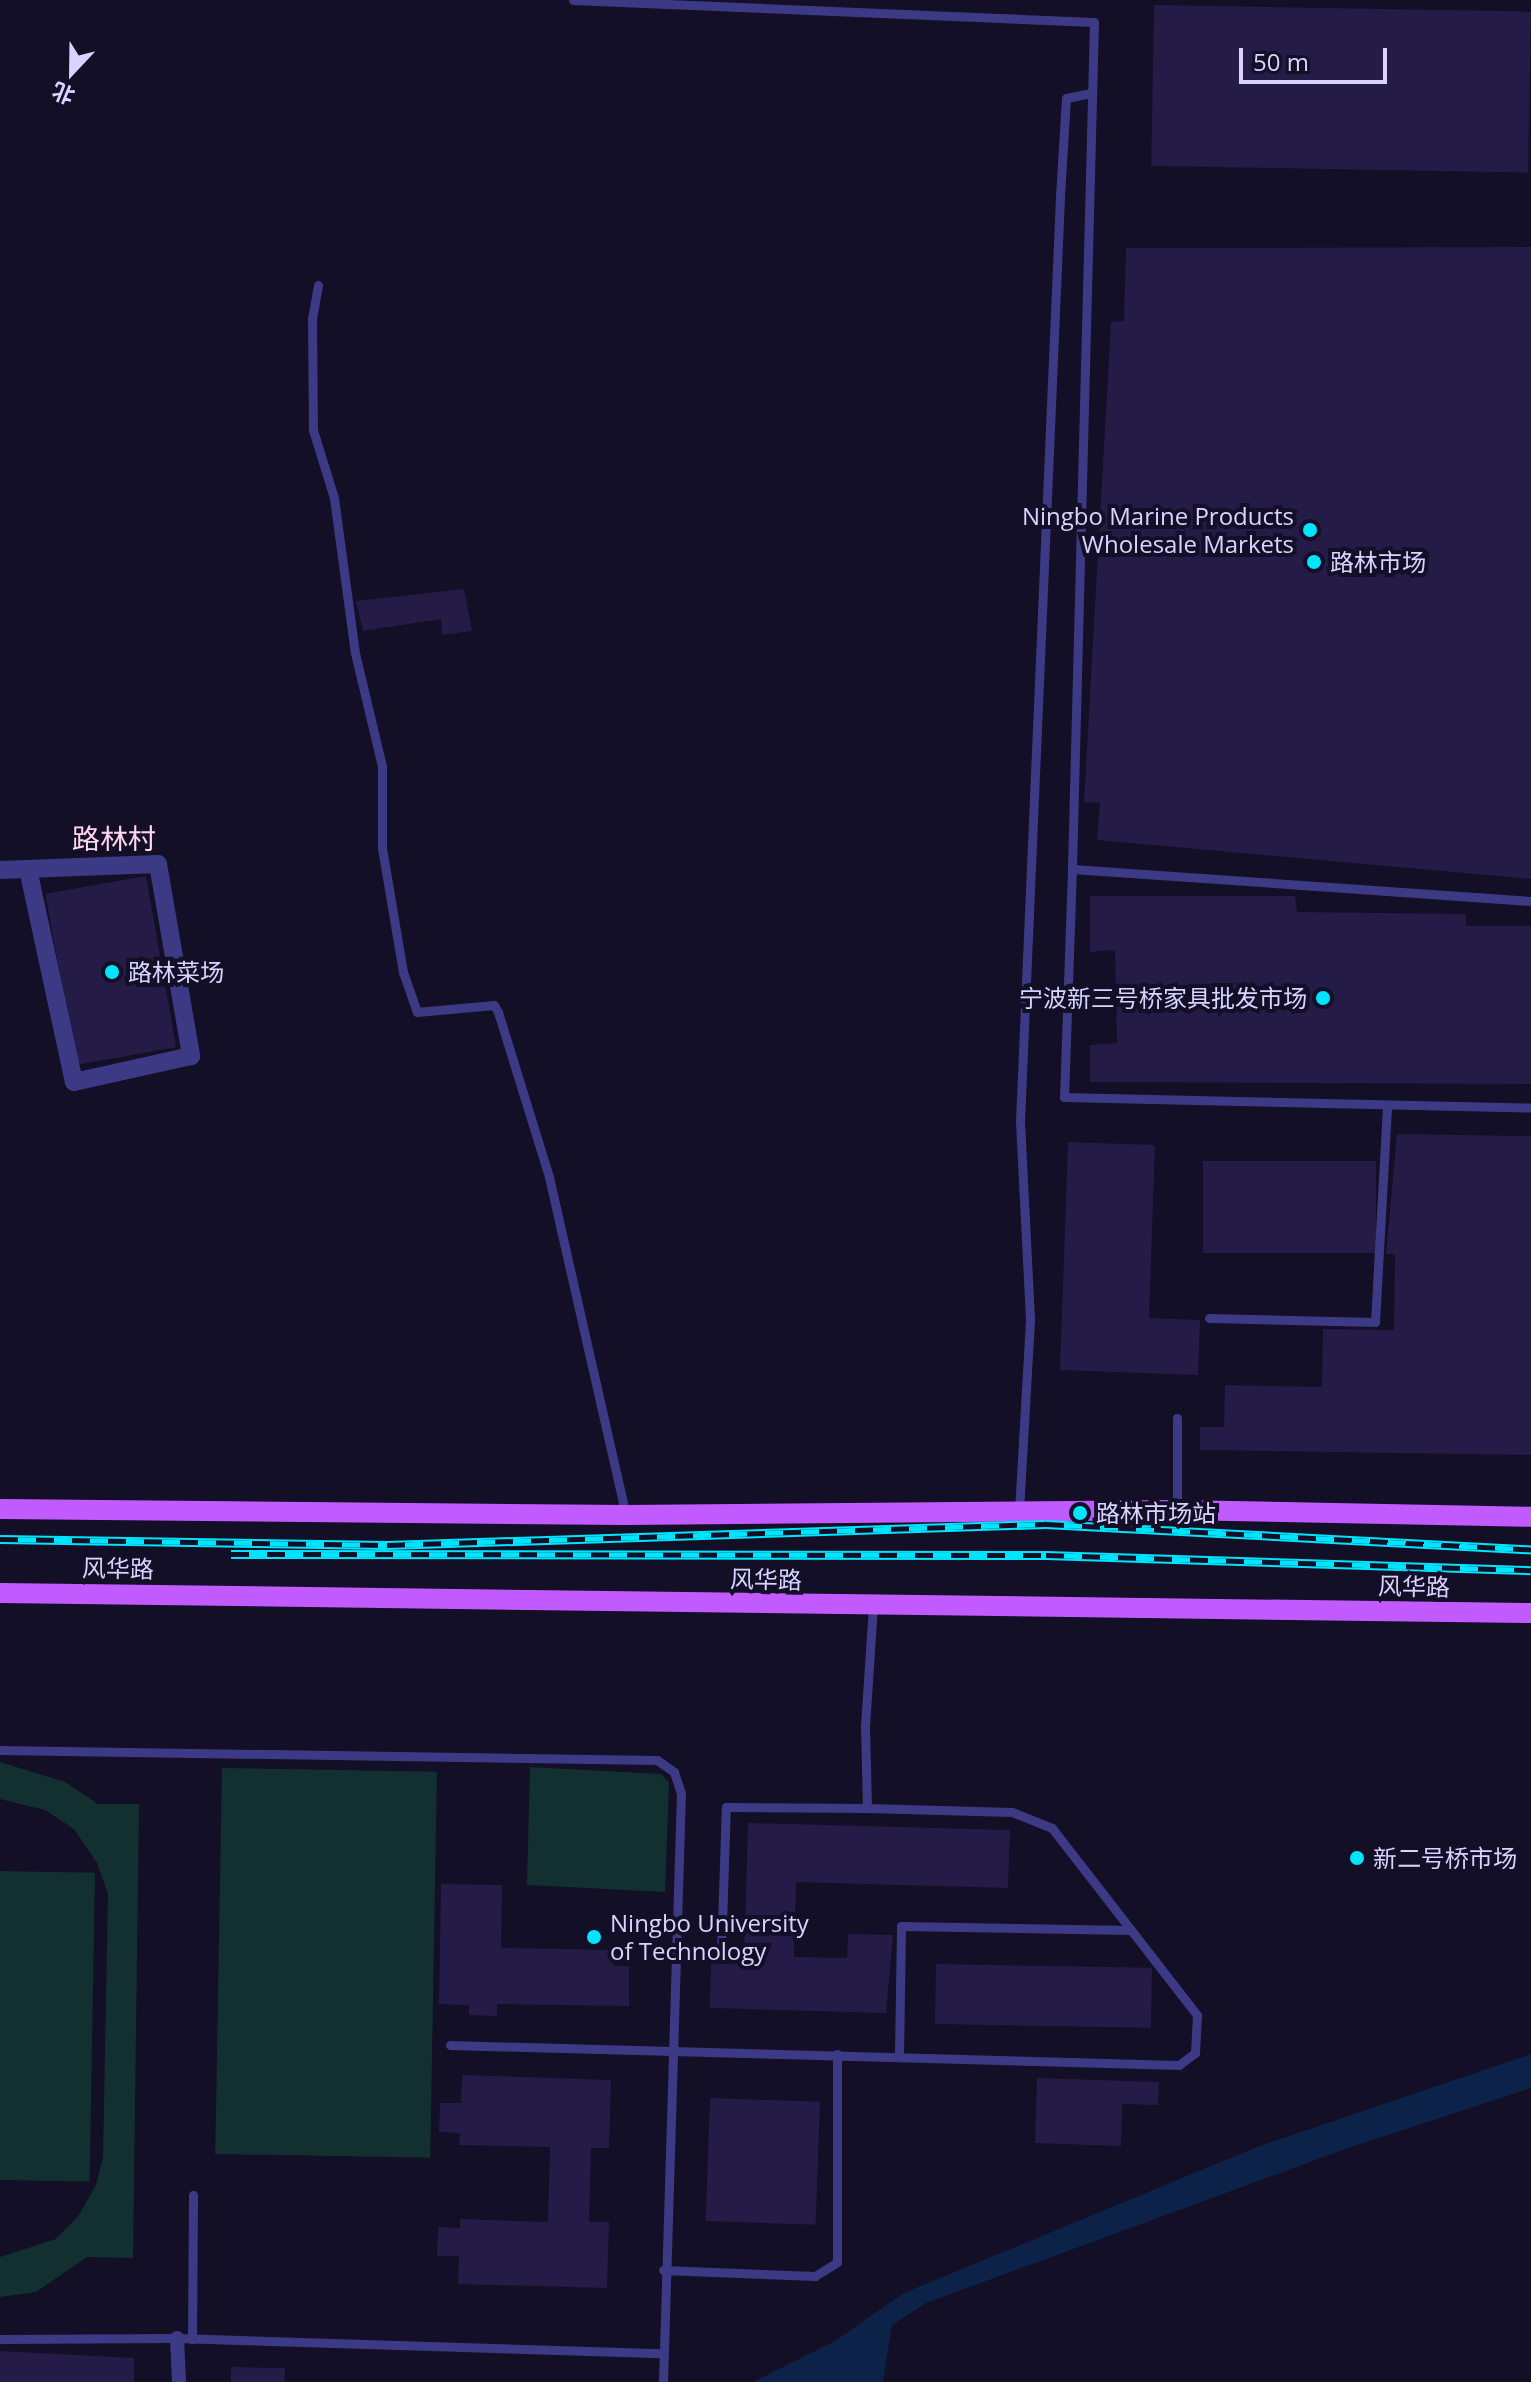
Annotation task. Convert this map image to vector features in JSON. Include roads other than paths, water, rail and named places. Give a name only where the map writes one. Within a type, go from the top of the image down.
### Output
[{"type":"main road","points":[[0,1509],[626,1515],[1177,1510],[1531,1517]]},
{"type":"main road","name":"风华路","points":[[0,1593],[873,1607],[1531,1613]]},
{"type":"street","points":[[0,870],[158,864],[191,1056],[74,1082],[28,869]]},
{"type":"street","points":[[179,2382],[185,2339]]},
{"type":"lane","points":[[573,0],[1094,22],[1064,1097],[1531,1108]]},
{"type":"lane","points":[[1019,1511],[1030,1319],[1020,1121],[1060,196],[1066,98],[1074,92],[1092,93]]},
{"type":"lane","points":[[318,285],[312,318],[313,430],[334,498],[355,653],[382,766],[382,848],[403,972],[417,1012],[494,1005],[498,1012],[549,1177],[626,1515]]},
{"type":"lane","points":[[1072,869],[1531,901]]},
{"type":"lane","points":[[1209,1318],[1375,1322],[1387,1105]]},
{"type":"lane","points":[[1177,1418],[1177,1510]]},
{"type":"lane","points":[[867,1808],[865,1726],[873,1607]]},
{"type":"lane","points":[[0,1750],[657,1760],[674,1772],[681,1793],[663,2270],[663,2378]]},
{"type":"lane","points":[[450,2045],[1179,2065],[1195,2053],[1197,2015],[1052,1828],[1034,1818],[1012,1812],[726,1807],[721,1954],[676,1954]]},
{"type":"lane","points":[[899,2055],[901,1926],[1131,1930]]},
{"type":"lane","points":[[663,2270],[815,2276],[837,2262],[837,2054]]},
{"type":"lane","points":[[185,2339],[193,2195]]},
{"type":"lane","points":[[0,2339],[185,2339],[662,2353]]},
{"type":"water","points":[[1531,2054],[1531,2088],[1348,2148],[926,2303],[892,2325],[883,2382],[753,2382],[835,2341],[904,2293],[1257,2147]]},
{"type":"railway","points":[[0,1539],[387,1545],[1046,1524],[1531,1549]]},
{"type":"railway","points":[[231,1554],[1046,1555],[1531,1570]]},
{"type":"place","name":"Ningbo Marine Products Wholesale Markets","points":[[1310,530]]},
{"type":"place","name":"路林市场","points":[[1314,562]]},
{"type":"place","name":"路林菜场","points":[[112,972]]},
{"type":"place","name":"宁波新三号桥家具批发市场","points":[[1323,998]]},
{"type":"place","name":"路林市场站","points":[[1080,1513]]},
{"type":"place","name":"新二号桥市场","points":[[1357,1858]]},
{"type":"place","name":"Ningbo University of Technology","points":[[594,1937]]},
{"type":"district","name":"路林村","points":[[114,838]]}]
